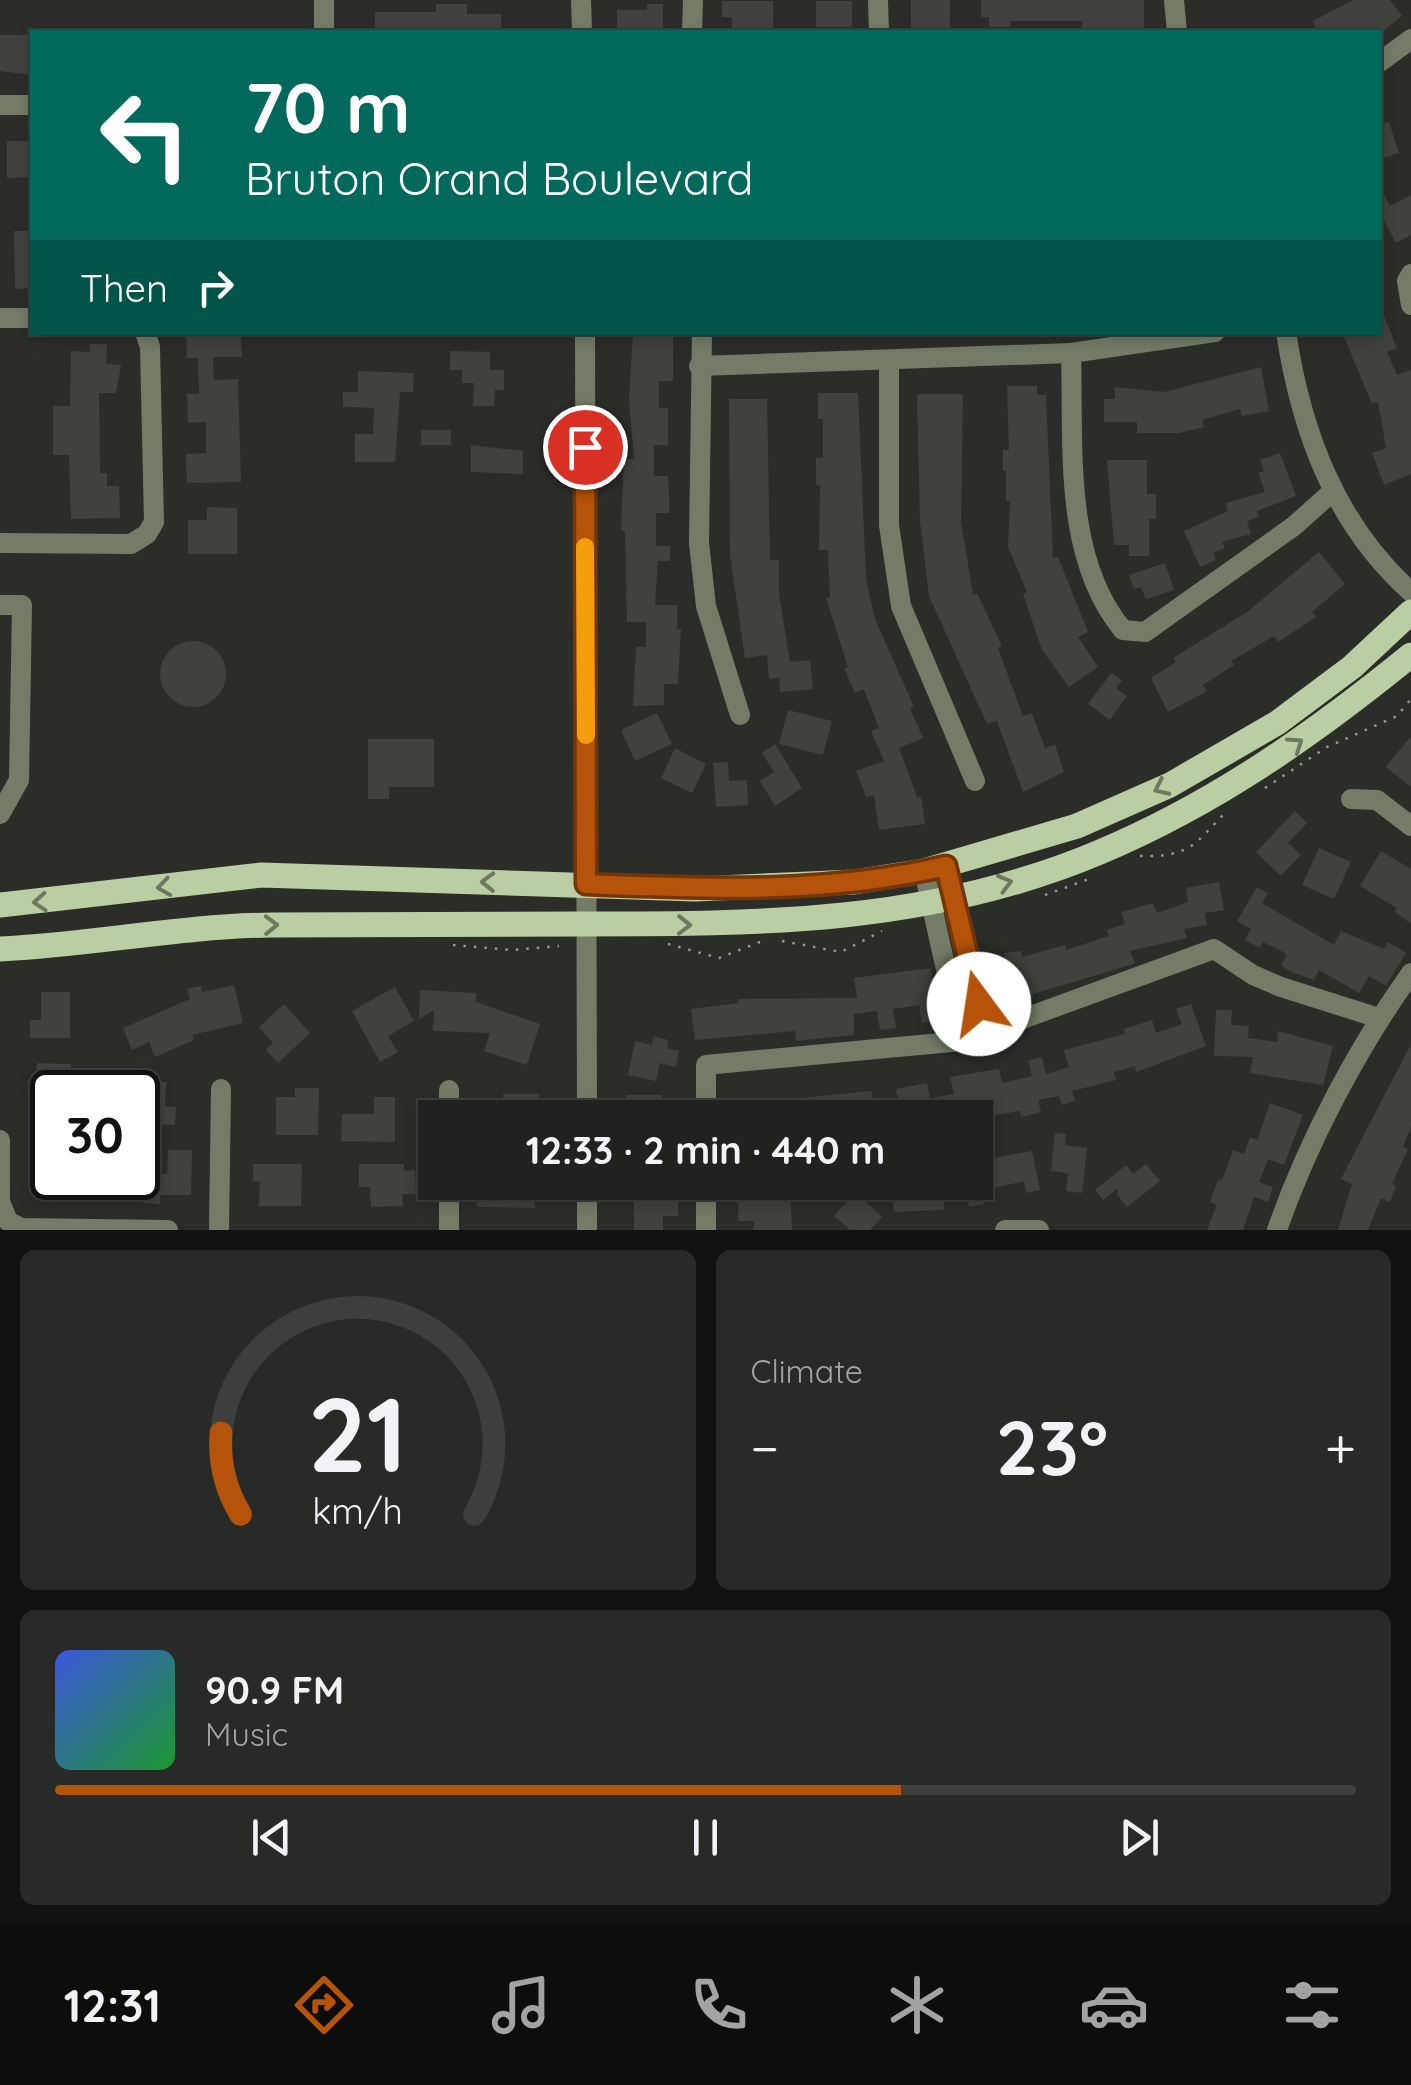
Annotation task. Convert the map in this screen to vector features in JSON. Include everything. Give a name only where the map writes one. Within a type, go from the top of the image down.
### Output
[{"type":"main road","points":[[0,905],[261,875],[695,889],[854,882],[935,868],[1077,826],[1170,785],[1276,723],[1352,667],[1411,612]]},
{"type":"main road","points":[[0,950],[265,925],[812,922],[941,899],[1098,853],[1191,810],[1330,722],[1411,655]]},
{"type":"street","points":[[324,0],[324,30]]},
{"type":"street","points":[[581,0],[582,30]]},
{"type":"street","points":[[692,0],[692,30]]},
{"type":"street","points":[[878,0],[879,30]]},
{"type":"street","points":[[1174,0],[1176,30]]},
{"type":"street","points":[[1382,61],[1411,39]]},
{"type":"street","points":[[0,106],[30,105]]},
{"type":"street","points":[[1409,278],[1411,305]]},
{"type":"street","points":[[0,318],[30,318]]},
{"type":"street","points":[[0,543],[131,544],[147,534],[154,522],[150,347],[146,335]]},
{"type":"street","points":[[584,335],[587,1100]]},
{"type":"street","points":[[702,335],[699,543],[706,606],[740,714]]},
{"type":"street","points":[[699,366],[888,363],[1071,353],[1194,335]]},
{"type":"street","points":[[1286,335],[1294,383],[1332,492],[1378,558],[1411,592]]},
{"type":"street","points":[[1071,353],[1078,518],[1098,582],[1112,616],[1123,630],[1145,632],[1294,526],[1332,492]]},
{"type":"street","points":[[888,363],[888,525],[901,606],[975,781]]},
{"type":"street","points":[[0,605],[22,605],[19,780],[0,814]]},
{"type":"street","points":[[1351,799],[1377,800],[1411,826]]},
{"type":"street","points":[[935,868],[962,1041]]},
{"type":"street","points":[[941,899],[986,1035]]},
{"type":"street","points":[[706,1100],[706,1065],[962,1041],[1214,949],[1252,975],[1281,988],[1380,1018]]},
{"type":"street","points":[[1277,1230],[1380,1018],[1411,973]]},
{"type":"street","points":[[219,1230],[221,1089]]},
{"type":"street","points":[[449,1090],[449,1100]]},
{"type":"street","points":[[0,1140],[0,1201],[8,1220],[22,1228],[168,1230]]},
{"type":"street","points":[[448,1230],[449,1200]]},
{"type":"street","points":[[587,1200],[587,1230]]},
{"type":"street","points":[[706,1200],[706,1230]]},
{"type":"street","points":[[1005,1230],[1039,1230]]},
{"type":"building","points":[[911,0],[950,0],[950,30],[911,30]]},
{"type":"building","points":[[981,0],[1144,0],[1144,28],[1082,28],[1082,21],[1010,21],[1010,27],[989,27],[989,17],[981,17]]},
{"type":"building","points":[[1353,0],[1390,0],[1402,16],[1382,32],[1316,30],[1313,21]]},
{"type":"building","points":[[722,1],[773,1],[773,28],[732,28],[732,17],[722,17]]},
{"type":"building","points":[[816,1],[852,1],[852,27],[816,27]]},
{"type":"building","points":[[436,4],[467,4],[467,14],[501,14],[501,30],[375,30],[375,12],[436,12]]},
{"type":"building","points":[[647,4],[663,4],[663,30],[617,30],[617,10],[647,10]]},
{"type":"building","points":[[0,35],[30,35],[30,75],[0,71]]},
{"type":"building","points":[[1389,122],[1399,153],[1382,158],[1382,124]]},
{"type":"building","points":[[7,141],[30,141],[30,177],[7,178]]},
{"type":"building","points":[[1382,190],[1390,206],[1411,195],[1411,235],[1396,243],[1382,216]]},
{"type":"building","points":[[14,231],[30,231],[30,288],[15,289]]},
{"type":"building","points":[[1382,310],[1397,348],[1387,352],[1397,375],[1411,370],[1411,474],[1384,485],[1372,453],[1386,448],[1378,402],[1372,404],[1343,335],[1382,335]]},
{"type":"building","points":[[186,335],[241,335],[242,357],[213,357],[214,380],[238,379],[241,482],[187,483],[186,454],[206,453],[206,422],[188,423],[187,394],[199,394],[198,358],[187,358]]},
{"type":"building","points":[[633,335],[673,335],[673,381],[659,381],[659,408],[668,408],[668,445],[654,445],[654,476],[668,476],[669,497],[669,513],[656,513],[656,546],[670,546],[670,561],[658,561],[655,605],[677,605],[677,629],[681,629],[678,684],[664,684],[664,705],[633,706],[636,647],[646,647],[646,622],[627,622],[625,531],[621,531],[624,459],[634,459],[629,400]]},
{"type":"building","points":[[90,344],[107,344],[106,364],[121,365],[116,393],[99,393],[100,473],[107,473],[107,486],[119,486],[120,518],[71,519],[69,455],[53,455],[53,406],[70,406],[71,351],[90,352]]},
{"type":"building","points":[[450,351],[490,352],[490,370],[504,370],[504,390],[495,390],[494,406],[473,406],[474,383],[462,383],[462,370],[450,370]]},
{"type":"building","points":[[1261,367],[1269,411],[1242,416],[1240,409],[1202,420],[1204,427],[1179,433],[1137,433],[1137,422],[1104,422],[1104,399],[1115,399],[1115,387],[1164,392]]},
{"type":"building","points":[[358,371],[414,373],[413,392],[400,392],[395,462],[355,462],[355,434],[373,434],[374,408],[343,407],[343,392],[358,392]]},
{"type":"building","points":[[1007,386],[1037,386],[1037,395],[1046,395],[1053,558],[1058,557],[1088,632],[1078,637],[1098,667],[1069,687],[1042,650],[1023,594],[1027,592],[1008,547],[1010,501],[1006,501],[1003,471],[1003,450],[1009,450]]},
{"type":"building","points":[[818,393],[858,393],[866,579],[875,619],[914,707],[910,708],[923,738],[899,748],[917,797],[921,797],[925,824],[879,830],[874,795],[866,797],[856,771],[884,761],[871,731],[879,728],[864,689],[855,693],[844,668],[848,667],[826,598],[830,598],[828,550],[819,550],[820,485],[816,485],[816,458],[823,458]]},
{"type":"building","points":[[917,394],[963,394],[961,521],[973,595],[977,593],[1002,646],[998,648],[1023,716],[1032,713],[1045,748],[1055,745],[1064,772],[1023,792],[997,721],[987,724],[929,596],[920,521]]},
{"type":"building","points":[[729,399],[767,399],[770,560],[779,560],[779,594],[790,662],[810,660],[813,689],[780,692],[779,678],[769,679],[767,655],[745,658],[730,555]]},
{"type":"building","points":[[421,430],[451,430],[451,445],[421,445]]},
{"type":"building","points":[[471,445],[523,451],[523,474],[471,472]]},
{"type":"building","points":[[1280,453],[1296,496],[1257,511],[1259,517],[1247,521],[1251,534],[1222,542],[1225,548],[1213,553],[1216,560],[1200,567],[1184,531],[1228,511],[1226,503],[1265,492],[1258,473],[1264,471],[1260,460]]},
{"type":"building","points":[[1107,460],[1147,460],[1147,494],[1156,494],[1156,519],[1149,519],[1149,556],[1129,556],[1129,545],[1114,545]]},
{"type":"building","points":[[207,507],[237,508],[237,554],[188,554],[188,520],[207,520]]},
{"type":"building","points":[[1319,552],[1345,584],[1312,612],[1316,617],[1278,642],[1274,636],[1231,661],[1234,665],[1203,685],[1207,691],[1168,712],[1151,678],[1176,662],[1173,658],[1247,612]]},
{"type":"building","points":[[1165,563],[1174,590],[1146,599],[1141,587],[1134,589],[1129,575]]},
{"type":"building","points":[[193,641],[206,643],[216,651],[224,661],[224,687],[216,697],[206,705],[193,707],[180,705],[170,697],[162,687],[160,674],[162,661],[170,651],[180,643]]},
{"type":"building","points":[[1111,673],[1122,680],[1116,688],[1127,696],[1110,720],[1088,704]]},
{"type":"building","points":[[788,710],[832,721],[823,755],[779,744]]},
{"type":"building","points":[[657,713],[672,744],[635,761],[621,730]]},
{"type":"building","points":[[1411,736],[1411,787],[1386,767]]},
{"type":"building","points":[[368,739],[434,739],[434,787],[389,787],[389,799],[368,799]]},
{"type":"building","points":[[775,744],[802,788],[775,806],[760,781],[774,772],[762,753]]},
{"type":"building","points":[[675,748],[706,764],[692,793],[661,778]]},
{"type":"building","points":[[728,762],[729,781],[747,780],[748,805],[716,807],[713,763]]},
{"type":"building","points":[[1295,811],[1307,823],[1288,843],[1301,855],[1281,876],[1256,852]]},
{"type":"building","points":[[1319,848],[1351,862],[1334,899],[1302,885]]},
{"type":"building","points":[[1381,851],[1411,869],[1411,924],[1394,911],[1397,908],[1360,886]]},
{"type":"building","points":[[1219,882],[1224,910],[1205,913],[1207,925],[1184,929],[1187,938],[1130,951],[1135,963],[1033,997],[996,1004],[990,968],[1006,965],[1004,953],[1021,951],[1022,957],[1065,945],[1066,950],[1109,936],[1107,930],[1125,924],[1121,912],[1153,903],[1157,913],[1188,902],[1186,888]]},
{"type":"building","points":[[1257,887],[1268,893],[1262,903],[1334,945],[1341,931],[1384,949],[1388,942],[1406,953],[1386,986],[1369,976],[1359,993],[1319,970],[1314,980],[1294,973],[1281,966],[1287,954],[1263,942],[1259,948],[1245,940],[1251,929],[1237,921]]},
{"type":"building","points":[[931,968],[938,1021],[922,1023],[919,1005],[893,1009],[896,1028],[880,1030],[877,1011],[854,1014],[854,1035],[796,1041],[795,1031],[695,1040],[691,1009],[738,1003],[738,999],[857,998],[854,978]]},
{"type":"building","points":[[234,985],[243,1023],[192,1035],[194,1040],[155,1057],[149,1042],[132,1050],[123,1028],[190,999],[187,989],[201,986],[202,992]]},
{"type":"building","points":[[395,987],[414,1021],[388,1036],[398,1052],[380,1062],[352,1011]]},
{"type":"building","points":[[420,990],[476,993],[476,1002],[540,1024],[527,1065],[484,1051],[490,1033],[433,1031],[434,1010],[419,1019]]},
{"type":"building","points":[[41,992],[70,992],[70,1038],[30,1038],[30,1020],[41,1020]]},
{"type":"building","points":[[284,1004],[310,1033],[278,1063],[266,1050],[273,1043],[259,1027]]},
{"type":"building","points":[[1191,1004],[1206,1046],[1136,1072],[1135,1066],[1114,1072],[1116,1080],[1072,1091],[1075,1101],[1062,1105],[1059,1096],[1038,1100],[1041,1112],[1021,1117],[1020,1111],[993,1116],[993,1100],[898,1100],[896,1089],[927,1083],[930,1098],[954,1094],[950,1077],[999,1069],[1002,1083],[1032,1076],[1028,1060],[1042,1057],[1046,1074],[1069,1067],[1064,1050],[1125,1034],[1124,1029],[1152,1020],[1156,1033],[1182,1024],[1176,1009]]},
{"type":"building","points":[[1216,1010],[1232,1010],[1231,1025],[1249,1026],[1248,1038],[1277,1042],[1278,1031],[1333,1046],[1323,1085],[1250,1073],[1253,1057],[1214,1056]]},
{"type":"building","points":[[653,1036],[668,1040],[667,1048],[679,1051],[676,1067],[660,1063],[656,1081],[628,1075],[635,1041],[652,1045]]},
{"type":"building","points":[[1411,1044],[1411,1127],[1403,1147],[1408,1149],[1392,1184],[1396,1186],[1390,1202],[1381,1198],[1368,1230],[1338,1230],[1352,1184],[1341,1179]]},
{"type":"building","points":[[37,1063],[71,1064],[71,1070],[36,1070]]},
{"type":"building","points":[[160,1082],[166,1082],[165,1106],[176,1107],[175,1125],[160,1125]]},
{"type":"building","points":[[295,1088],[319,1088],[318,1135],[276,1135],[276,1097],[295,1097]]},
{"type":"building","points":[[872,1091],[873,1100],[780,1100]]},
{"type":"building","points":[[503,1094],[539,1094],[539,1100],[503,1100]]},
{"type":"building","points":[[626,1095],[662,1095],[662,1100],[626,1100]]},
{"type":"building","points":[[374,1097],[395,1097],[395,1142],[341,1141],[342,1114],[374,1114]]},
{"type":"building","points":[[1270,1103],[1303,1115],[1284,1165],[1268,1159],[1259,1182],[1273,1187],[1268,1202],[1254,1197],[1243,1230],[1207,1230],[1217,1205],[1210,1202],[1218,1180],[1222,1181],[1233,1150],[1244,1154],[1250,1137],[1257,1140]]},
{"type":"building","points":[[1055,1133],[1066,1134],[1065,1145],[1087,1148],[1082,1193],[1066,1191],[1068,1173],[1051,1171]]},
{"type":"building","points":[[168,1150],[192,1150],[191,1195],[160,1195],[160,1174],[167,1174]]},
{"type":"building","points":[[1032,1151],[1040,1190],[1026,1193],[1024,1181],[993,1188],[993,1158]]},
{"type":"building","points":[[253,1164],[302,1164],[301,1206],[259,1206],[260,1181],[253,1181]]},
{"type":"building","points":[[359,1164],[404,1164],[404,1171],[415,1170],[416,1194],[402,1194],[403,1206],[371,1207],[370,1187],[359,1187]]},
{"type":"building","points":[[1146,1164],[1160,1181],[1127,1207],[1117,1195],[1118,1188],[1103,1200],[1095,1190],[1126,1165],[1133,1174]]},
{"type":"building","points":[[477,1200],[535,1200],[535,1208],[477,1207]]},
{"type":"building","points":[[634,1200],[678,1200],[678,1216],[663,1216],[663,1230],[634,1230]]},
{"type":"building","points":[[739,1200],[791,1200],[792,1230],[753,1230],[754,1221],[738,1221]]},
{"type":"building","points":[[848,1200],[864,1200],[882,1217],[870,1230],[850,1230],[834,1216]]},
{"type":"building","points":[[892,1200],[943,1200],[945,1210],[894,1212]]},
{"type":"building","points":[[968,1200],[984,1200],[985,1204],[969,1207]]},
{"type":"slow traffic","points":[[585,547],[586,735]]},
{"type":"route","points":[[585,447],[586,884],[695,889],[782,886],[854,882],[946,866],[979,1004]]}]
